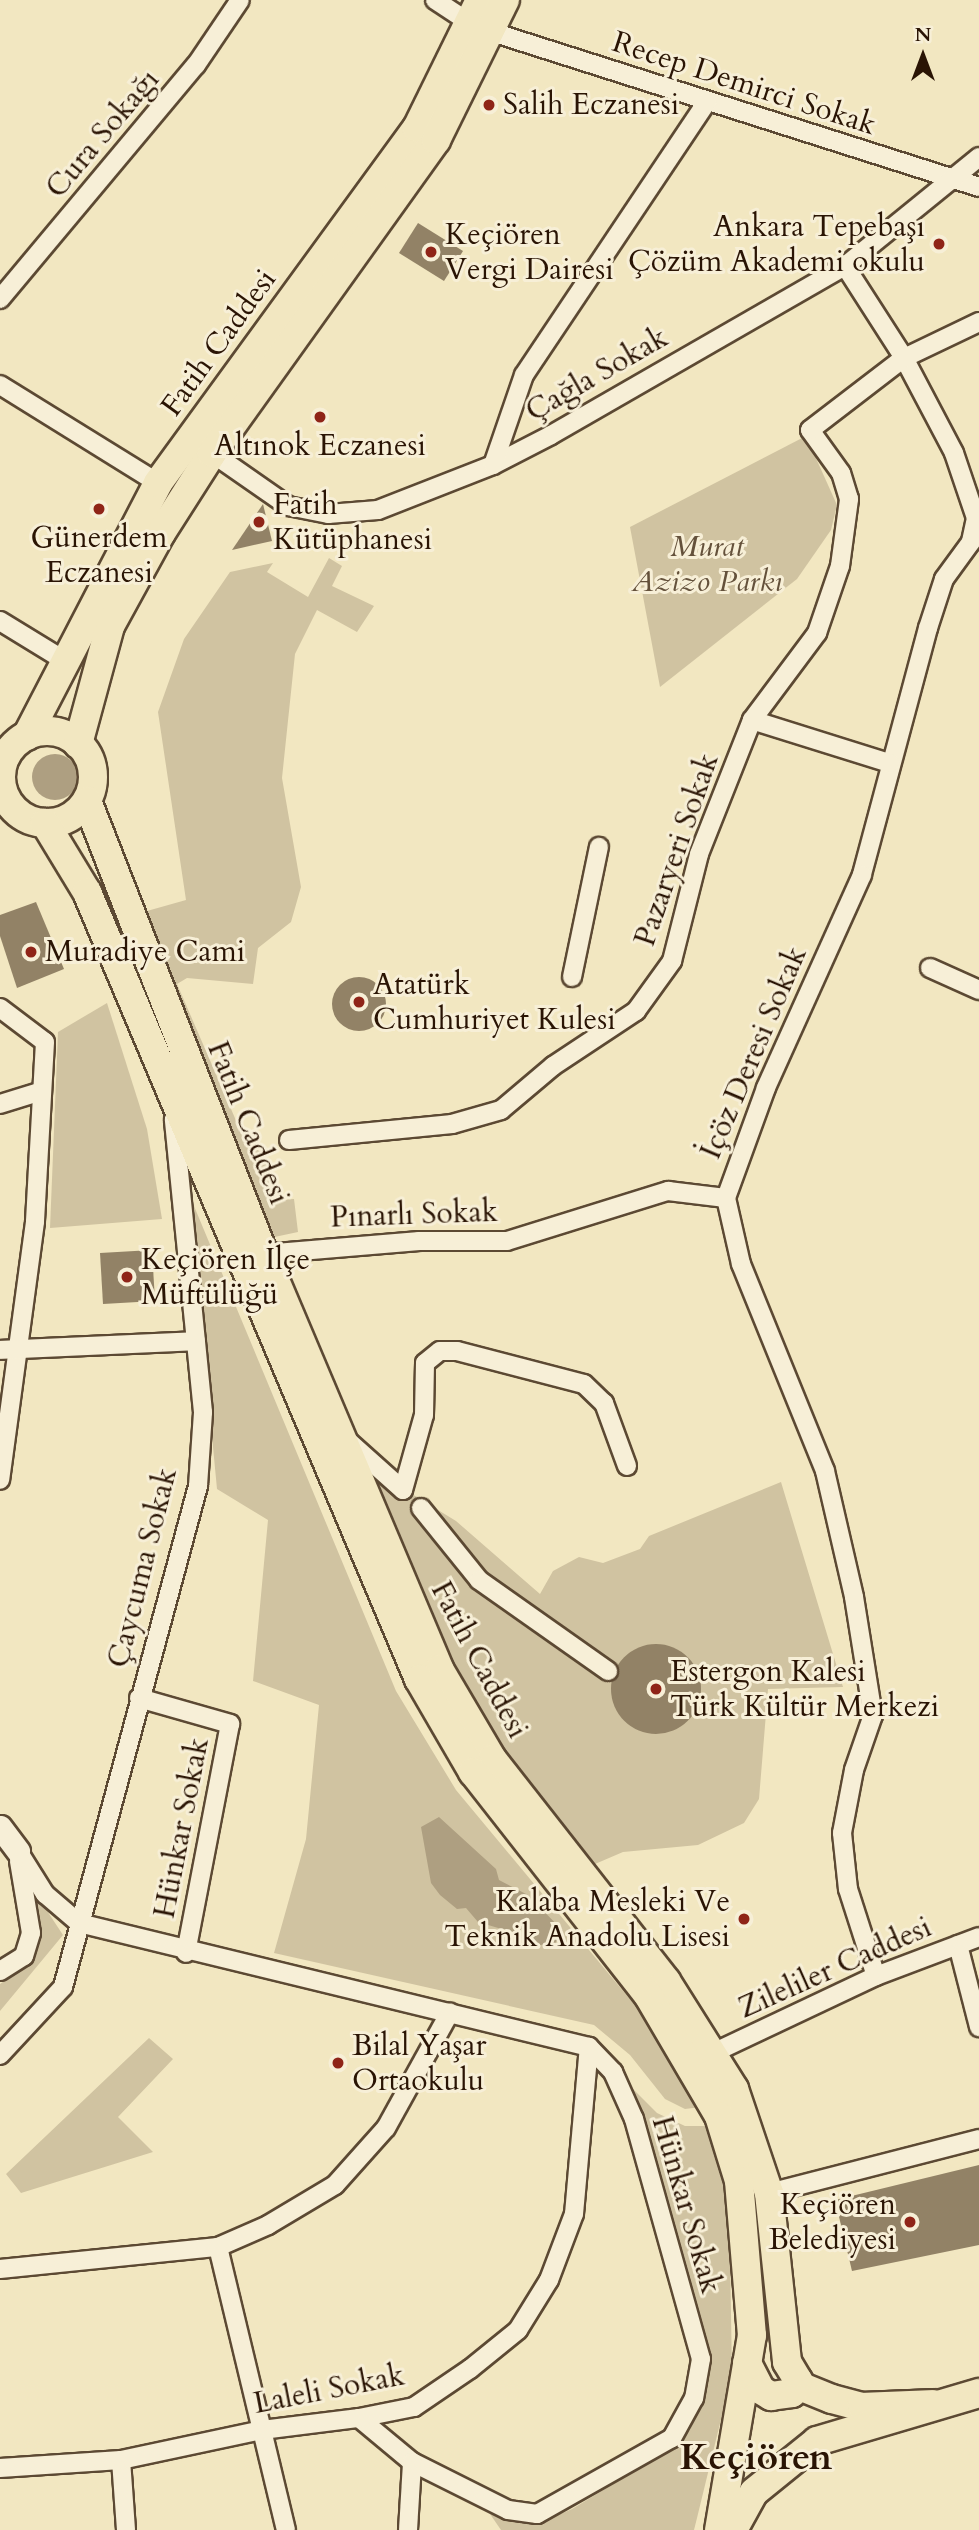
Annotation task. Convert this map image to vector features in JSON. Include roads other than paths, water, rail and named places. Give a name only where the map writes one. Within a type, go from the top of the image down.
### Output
[{"type":"main road","name":"Fatih Caddesi","points":[[27,736],[158,483],[417,128],[481,18],[505,0]]},
{"type":"main road","name":"Fatih Caddesi","points":[[78,744],[110,626],[212,453],[436,140],[481,18]]},
{"type":"main road","points":[[54,732],[78,744],[93,771],[87,801],[69,818],[44,823],[23,816],[2,802],[3,761],[27,736],[54,732]]},
{"type":"main road","name":"Fatih Caddesi","points":[[87,801],[264,1254],[439,1669],[492,1759],[715,2052],[761,2159],[769,2193],[783,2343],[798,2380]]},
{"type":"main road","name":"Fatih Caddesi","points":[[44,823],[87,891],[419,1679],[473,1772],[648,1995],[719,2116],[739,2181],[750,2265],[752,2335],[719,2530]]},
{"type":"main road","points":[[747,2363],[761,2390],[771,2396],[792,2393],[798,2380],[832,2399],[862,2407],[933,2404]]},
{"type":"main road","points":[[733,2530],[754,2492],[817,2441],[933,2404],[979,2393]]},
{"type":"street","name":"Cura Sokağı","points":[[0,299],[196,65],[240,0]]},
{"type":"street","name":"Recep Demirci Sokak","points":[[435,0],[707,102],[979,187]]},
{"type":"street","points":[[493,465],[524,375],[707,102]]},
{"type":"street","name":"Çağla Sokak","points":[[212,453],[288,506],[328,514],[378,510],[493,465],[845,266],[979,156]]},
{"type":"street","name":"İçöz Deresi Sokak","points":[[845,266],[904,358],[954,453],[976,519],[975,542],[944,579],[889,763],[862,876],[766,1088],[726,1198],[741,1264],[825,1471],[854,1597],[873,1715],[854,1770],[842,1832],[848,1889],[876,1976]]},
{"type":"street","name":"Pazaryeri Sokak","points":[[289,1140],[452,1124],[500,1110],[553,1066],[636,1012],[672,961],[699,854],[752,720],[817,633],[850,522],[841,474],[810,430],[904,358],[979,322]]},
{"type":"street","points":[[0,385],[158,483]]},
{"type":"street","points":[[0,621],[67,662]]},
{"type":"street","points":[[752,720],[889,763]]},
{"type":"street","points":[[572,977],[599,847]]},
{"type":"street","points":[[930,968],[979,990]]},
{"type":"street","points":[[0,1008],[45,1042],[35,1222],[0,1480]]},
{"type":"street","points":[[0,1104],[42,1091]]},
{"type":"street","name":"Çaycuma Sokak","points":[[0,2055],[64,1987],[139,1698],[198,1486],[202,1412],[172,1094]]},
{"type":"street","name":"Pınarlı Sokak","points":[[264,1254],[419,1241],[507,1241],[668,1191],[726,1198]]},
{"type":"street","points":[[0,1350],[196,1341]]},
{"type":"street","points":[[339,1433],[403,1490],[424,1415],[425,1363],[440,1351],[457,1351],[584,1384],[604,1403],[627,1466]]},
{"type":"street","points":[[421,1508],[479,1580],[608,1671]]},
{"type":"street","name":"Hünkar Sokak","points":[[139,1698],[230,1724],[186,1953]]},
{"type":"street","points":[[0,1827],[18,1851],[31,1933],[24,1956],[0,1971]]},
{"type":"street","name":"Hünkar Sokak","points":[[18,1851],[45,1894],[79,1923],[186,1953],[450,2012],[589,2047],[614,2072],[634,2119],[701,2359],[694,2398],[671,2438],[537,2514],[508,2510],[412,2462],[359,2418]]},
{"type":"street","name":"Zileliler Caddesi","points":[[715,2052],[876,1976],[979,1937]]},
{"type":"street","points":[[958,1945],[979,2027]]},
{"type":"street","points":[[0,2269],[218,2247],[335,2185],[386,2128],[450,2012]]},
{"type":"street","name":"Laleli Sokak","points":[[0,2468],[121,2460],[262,2430],[359,2418],[414,2407],[470,2370],[518,2330],[549,2280],[574,2214],[584,2144],[589,2047]]},
{"type":"street","points":[[769,2193],[979,2139]]},
{"type":"street","points":[[218,2247],[286,2530]]},
{"type":"street","points":[[121,2460],[126,2530]]},
{"type":"street","points":[[408,2530],[412,2462]]},
{"type":"place","name":"Salih Eczanesi","points":[[489,105]]},
{"type":"place","name":"Ankara Tepebaşı Çözüm Akademi okulu","points":[[939,244]]},
{"type":"place","name":"Keçiören Vergi Dairesi","points":[[431,252]]},
{"type":"place","name":"Altınok Eczanesi","points":[[320,417]]},
{"type":"place","name":"Günerdem Eczanesi","points":[[99,509]]},
{"type":"place","name":"Fatih Kütüphanesi","points":[[259,522]]},
{"type":"place","name":"Muradiye Cami","points":[[31,952]]},
{"type":"place","name":"Atatürk Cumhuriyet Kulesi","points":[[359,1002]]},
{"type":"place","name":"Keçiören İlçe Müftülüğü","points":[[127,1277]]},
{"type":"place","name":"Estergon Kalesi Türk Kültür Merkezi","points":[[656,1689]]},
{"type":"place","name":"Kalaba Mesleki Ve Teknik Anadolu Lisesi","points":[[744,1919]]},
{"type":"place","name":"Bilal Yaşar Ortaokulu","points":[[338,2063]]},
{"type":"place","name":"Keçiören Belediyesi","points":[[910,2222]]},
{"type":"district","name":"Keçiören","points":[[756,2457]]},
{"type":"park label","name":"Murat Azizo Parkı","points":[[707,564]]}]
